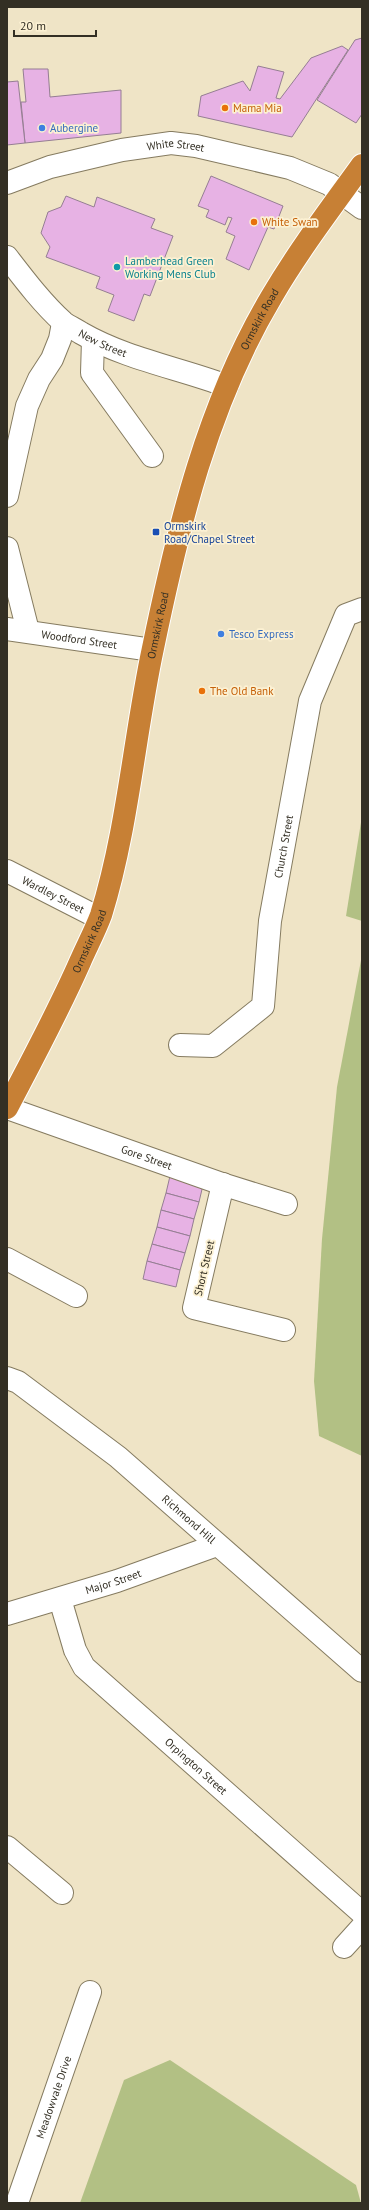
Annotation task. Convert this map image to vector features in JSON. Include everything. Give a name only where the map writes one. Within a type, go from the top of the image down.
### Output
[{"type":"highway","name":"Ormskirk Road","points":[[7,1108],[69,988],[100,918],[112,876],[124,818],[152,650],[179,529],[205,444],[227,386],[243,350],[271,296],[309,236],[362,165]]},
{"type":"street","name":"White Street","points":[[7,183],[50,167],[122,150],[171,143],[196,146],[290,168],[329,184],[362,208]]},
{"type":"street","name":"New Street","points":[[7,257],[22,277],[64,322],[93,340],[121,352],[194,374],[227,386]]},
{"type":"street","points":[[7,496],[27,406],[39,379],[52,359],[60,339],[64,322]]},
{"type":"street","points":[[93,340],[92,373],[152,456]]},
{"type":"street","points":[[7,548],[17,630]]},
{"type":"street","name":"Church Street","points":[[180,1045],[213,1046],[263,1006],[270,921],[310,701],[346,615],[362,609]]},
{"type":"street","name":"Woodford Street","points":[[17,630],[152,650]]},
{"type":"street","name":"Wardley Street","points":[[7,871],[100,918]]},
{"type":"street","name":"Gore Street","points":[[7,1108],[223,1184],[286,1204]]},
{"type":"street","name":"Short Street","points":[[223,1184],[194,1308],[284,1330]]},
{"type":"street","points":[[7,1259],[76,1296]]},
{"type":"street","name":"Richmond Hill","points":[[7,1378],[18,1382],[118,1457],[362,1671]]},
{"type":"street","name":"Major Street","points":[[7,1614],[117,1582],[217,1545]]},
{"type":"street","name":"Orpington Street","points":[[60,1599],[75,1650],[84,1667],[362,1913]]},
{"type":"street","points":[[7,1847],[62,1893]]},
{"type":"street","points":[[344,1947],[362,1927]]},
{"type":"street","name":"Meadowvale Drive","points":[[17,2203],[90,1992]]},
{"type":"green space","points":[[362,816],[362,921],[346,916]]},
{"type":"green space","points":[[362,955],[362,1456],[319,1436],[314,1381],[322,1239],[337,1087]]},
{"type":"green space","points":[[170,2060],[356,2185],[361,2203],[80,2203],[124,2080]]},
{"type":"building","points":[[362,38],[362,114],[356,123],[317,100],[355,40]]},
{"type":"building","points":[[342,46],[348,50],[292,137],[198,116],[201,96],[243,81],[250,91],[258,66],[284,72],[276,98],[280,99],[311,58]]},
{"type":"building","points":[[23,69],[48,69],[50,97],[121,90],[121,133],[25,143],[21,102],[26,102]]},
{"type":"building","points":[[18,81],[25,143],[7,145],[7,82]]},
{"type":"building","name":"White Swan","points":[[211,176],[283,206],[274,229],[268,227],[249,270],[226,259],[235,236],[226,232],[232,218],[228,217],[225,225],[206,217],[209,210],[198,206]]},
{"type":"building","name":"Lamberhead Green Working Mens Club","points":[[66,196],[94,207],[97,197],[155,219],[151,228],[173,236],[150,296],[144,294],[134,321],[108,311],[114,295],[96,288],[100,277],[46,257],[50,247],[41,233],[48,212],[61,207]]},
{"type":"building","points":[[170,1176],[203,1185],[199,1202],[166,1193]]},
{"type":"building","points":[[166,1193],[199,1202],[194,1219],[161,1210]]},
{"type":"building","points":[[161,1210],[194,1219],[190,1236],[157,1227]]},
{"type":"building","points":[[157,1227],[190,1236],[185,1253],[152,1244]]},
{"type":"building","points":[[152,1244],[185,1253],[180,1270],[147,1261]]},
{"type":"building","points":[[147,1261],[180,1270],[176,1287],[143,1279]]},
{"type":"place","name":"Mama Mia","points":[[225,108]]},
{"type":"place","name":"Aubergine","points":[[42,128]]},
{"type":"place","name":"White Swan","points":[[254,222]]},
{"type":"place","name":"Lamberhead Green Working Mens Club","points":[[117,267]]},
{"type":"place","name":"Ormskirk Road/Chapel Street","points":[[156,532]]},
{"type":"place","name":"Tesco Express","points":[[221,634]]},
{"type":"place","name":"The Old Bank","points":[[202,691]]}]
